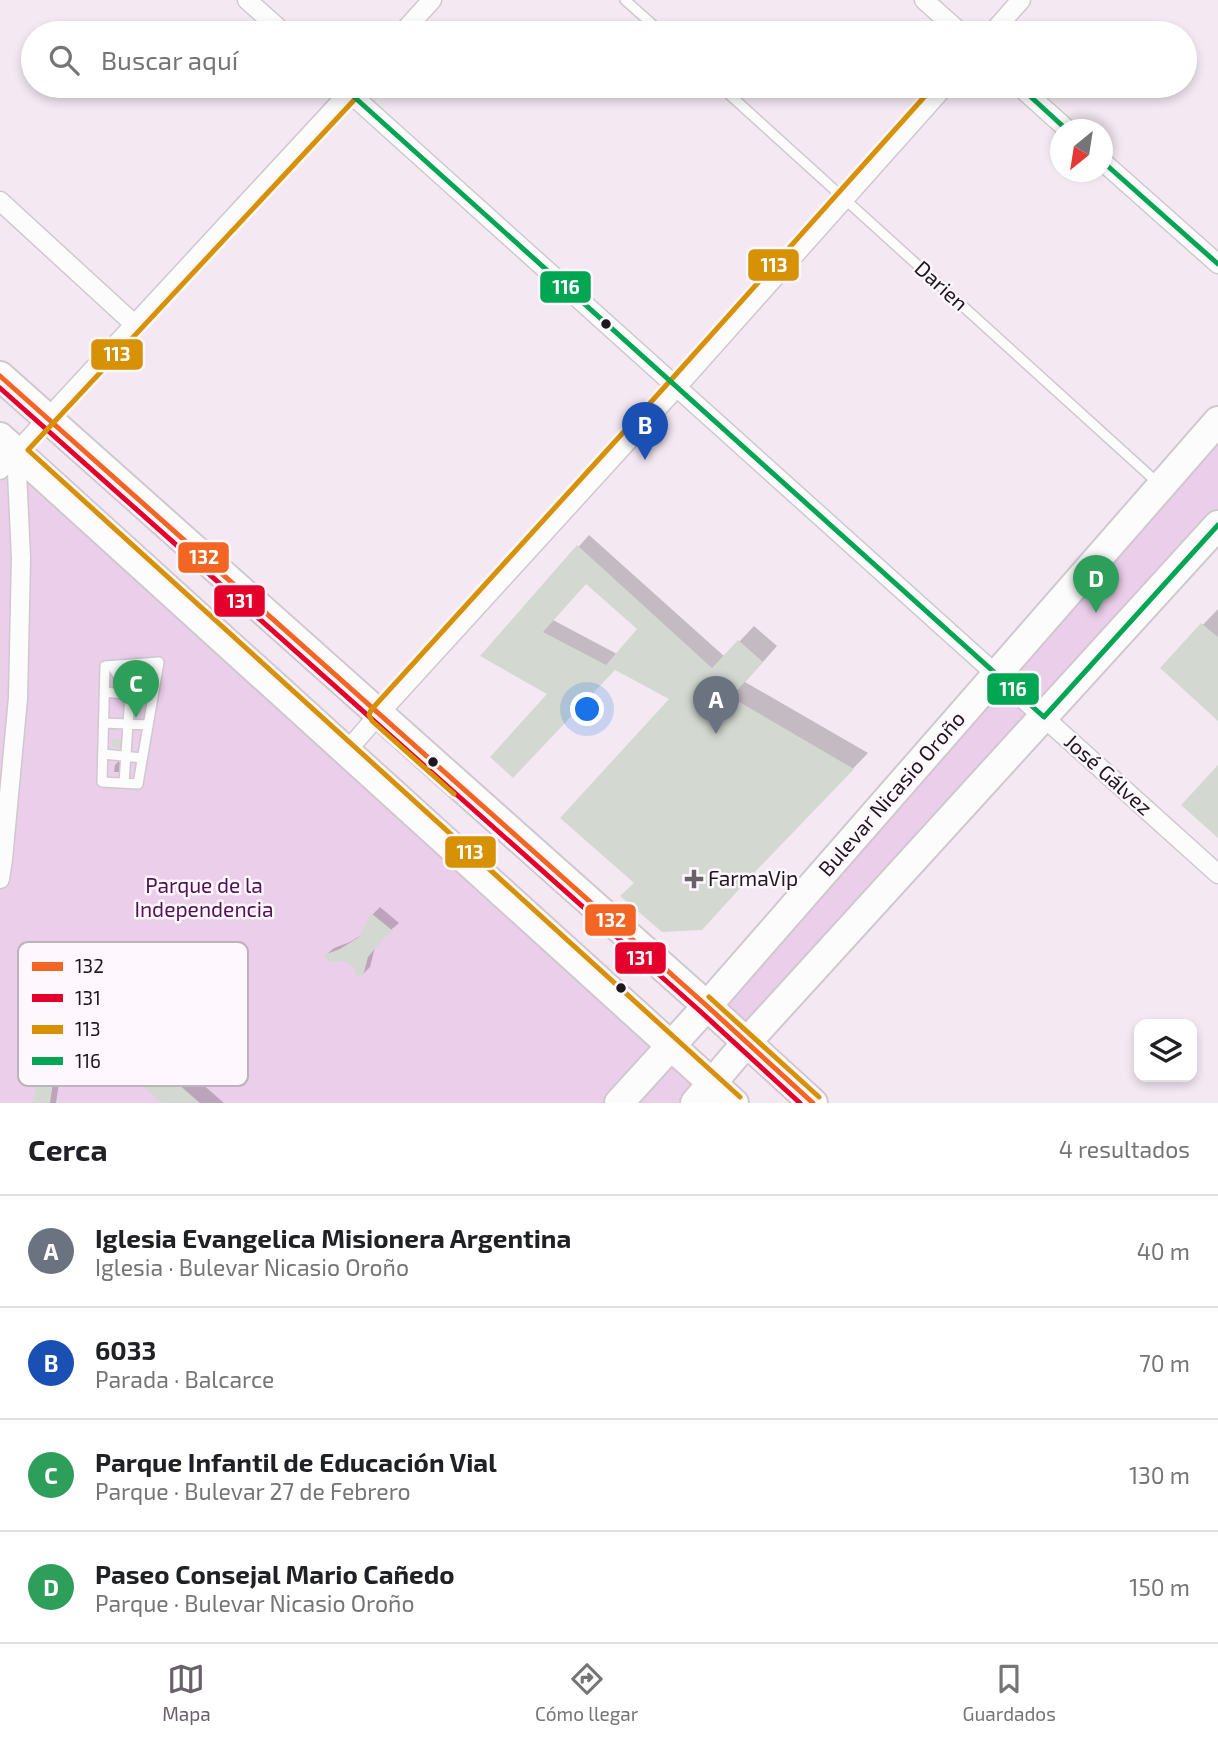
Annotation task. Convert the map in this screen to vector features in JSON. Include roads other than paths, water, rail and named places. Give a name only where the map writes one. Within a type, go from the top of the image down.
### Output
[{"type":"main road","points":[[0,376],[813,1103]]},
{"type":"main road","name":"Bulevar Nicasio Oroño","points":[[619,1103],[707,1006],[1218,421]]},
{"type":"main road","points":[[5,453],[347,751],[670,1045],[703,1093],[734,1103]]},
{"type":"main road","points":[[703,1093],[1218,525]]},
{"type":"street","points":[[247,0],[271,21]]},
{"type":"street","points":[[413,21],[432,0]]},
{"type":"street","points":[[924,0],[948,21]]},
{"type":"street","points":[[1003,21],[1021,0]]},
{"type":"street","points":[[0,879],[18,698],[20,558],[5,453],[48,419],[340,98]]},
{"type":"street","name":"José Gálvez","points":[[360,98],[1218,874]]},
{"type":"street","points":[[347,751],[934,98]]},
{"type":"street","points":[[1032,98],[1056,119]]},
{"type":"street","points":[[1113,171],[1218,264]]},
{"type":"street","points":[[0,201],[134,324]]},
{"type":"lane","points":[[625,0],[649,21]]},
{"type":"lane","name":"Darien","points":[[733,98],[1161,486]]},
{"type":"lane","points":[[159,662],[138,784],[102,782],[104,691],[109,666],[159,662]]},
{"type":"lane","points":[[109,666],[130,695],[124,783]]},
{"type":"lane","points":[[104,691],[153,697]]},
{"type":"lane","points":[[104,723],[148,725]]},
{"type":"lane","points":[[103,754],[142,758]]},
{"type":"place","name":"6033","points":[[645,460]]},
{"type":"place","name":"Paseo Consejal Mario Cañedo","points":[[1096,613]]},
{"type":"place","name":"Parque Infantil de Educación Vial","points":[[136,718]]},
{"type":"place","name":"Iglesia Evangelica Misionera Argentina","points":[[716,734]]},
{"type":"place","name":"FarmaVip","points":[[694,879]]},
{"type":"park label","name":"Parque de la Independencia","points":[[204,898]]}]
